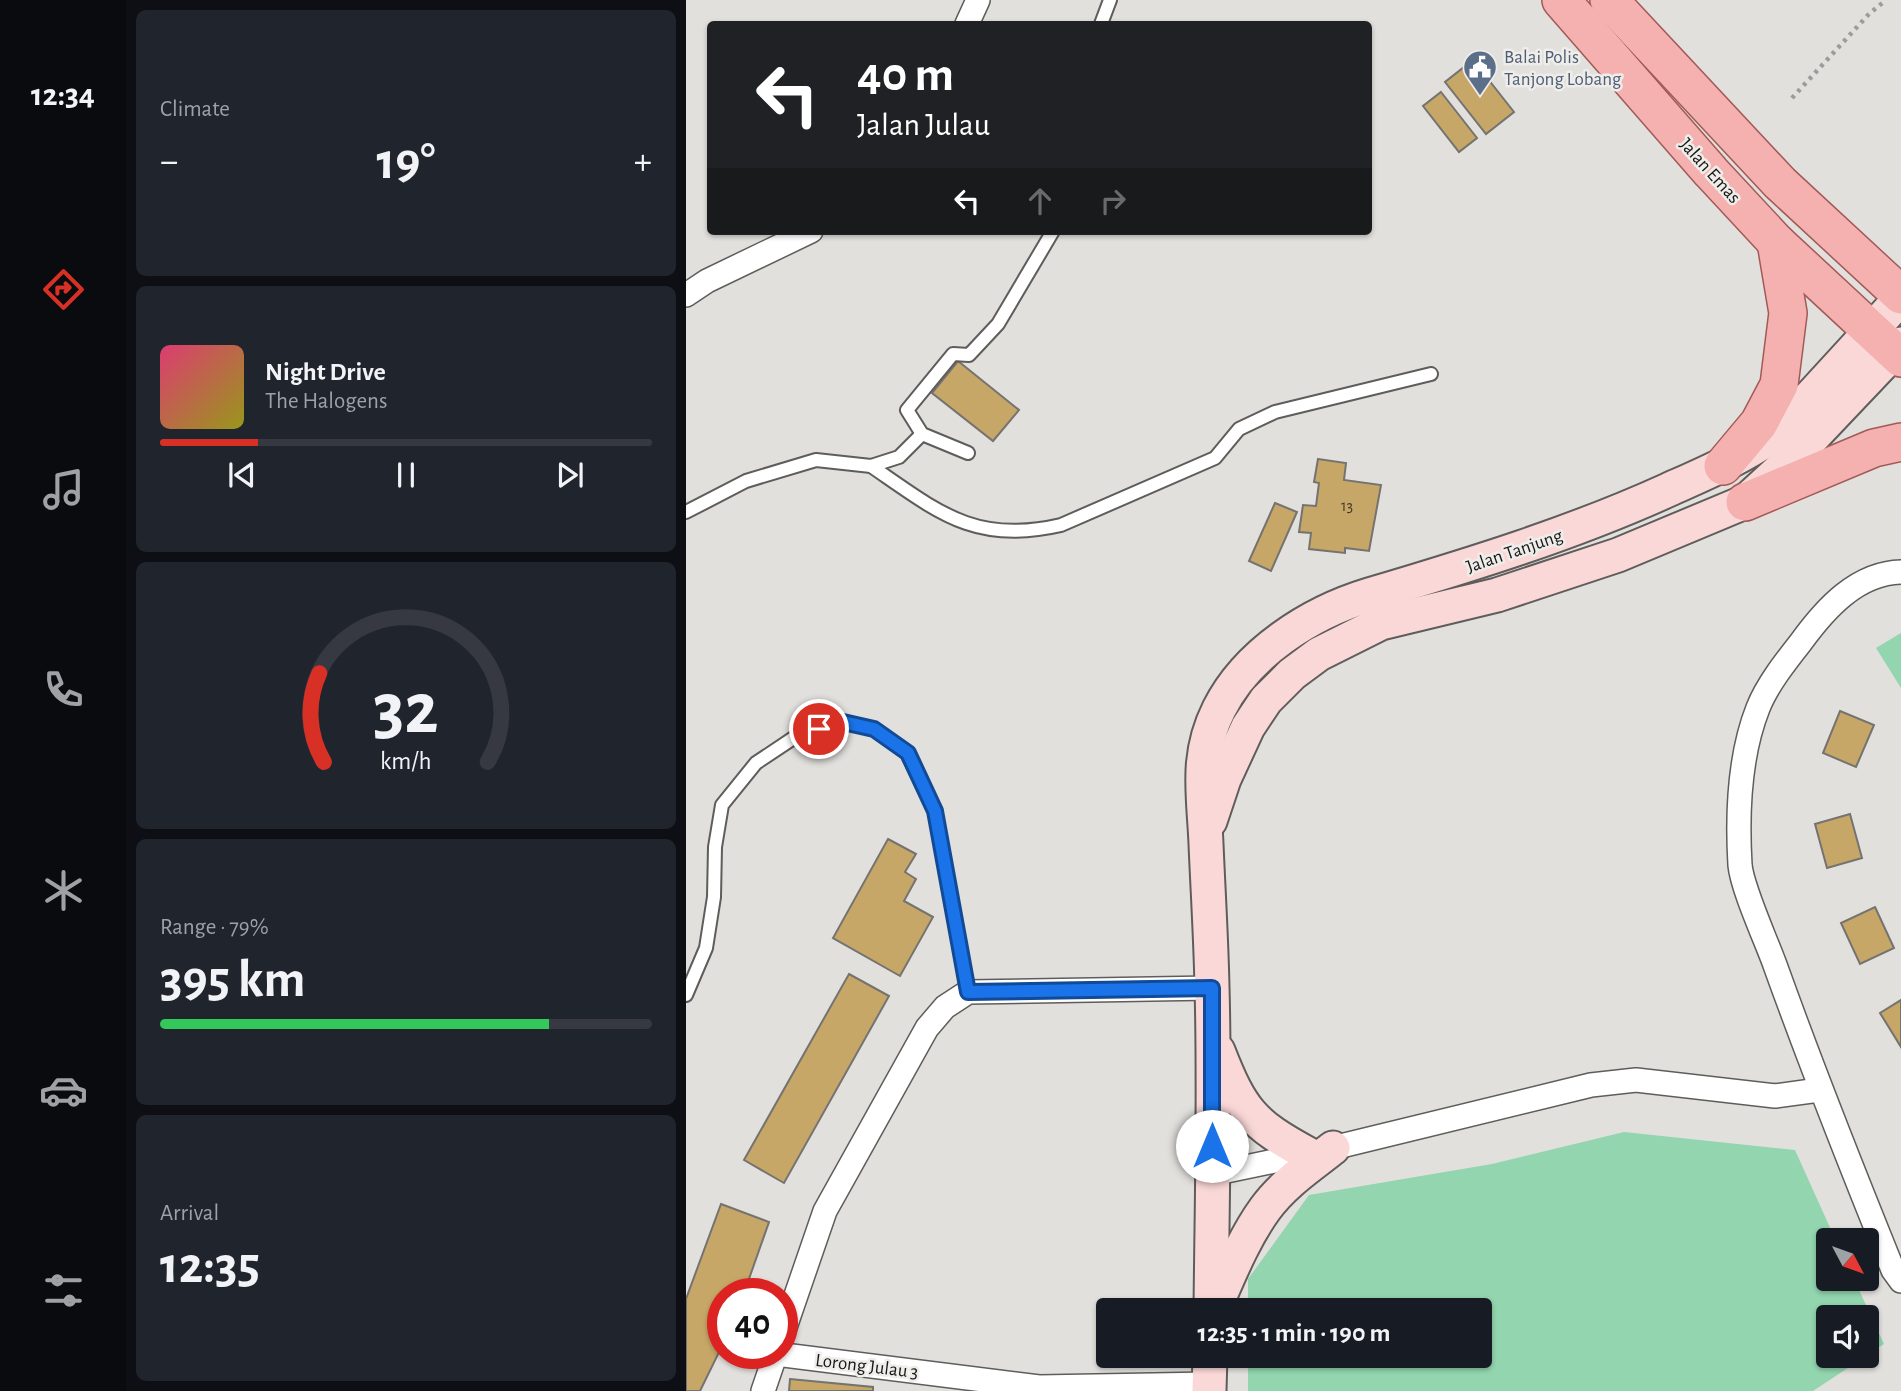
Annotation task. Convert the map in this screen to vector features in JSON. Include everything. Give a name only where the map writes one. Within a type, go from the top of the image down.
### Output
[{"type":"main road","name":"Jalan Emas","points":[[1562,0],[1711,172],[1776,242],[1892,346]]},
{"type":"main road","points":[[1609,0],[1780,183],[1901,297]]},
{"type":"main road","points":[[1723,466],[1759,423],[1779,385],[1788,313],[1776,242]]},
{"type":"main road","points":[[1745,502],[1874,448],[1901,442]]},
{"type":"street","points":[[968,21],[978,0]]},
{"type":"street","points":[[686,295],[707,281],[803,235]]},
{"type":"street","name":"Jalan Tanjung","points":[[1206,834],[1224,779],[1248,727],[1266,700],[1319,654],[1381,623],[1497,595],[1618,555],[1745,502],[1792,459],[1892,346],[1901,297]]},
{"type":"street","name":"Jalan Tanjung","points":[[1212,1298],[1212,988],[1201,775],[1209,735],[1219,709],[1249,667],[1296,629],[1339,604],[1506,554],[1614,514],[1723,466],[1754,450],[1892,346]]},
{"type":"street","points":[[1901,572],[1888,572],[1855,587],[1824,610],[1786,660],[1758,707],[1745,755],[1739,810],[1741,868],[1819,1090],[1893,1270],[1901,1281]]},
{"type":"street","points":[[798,1290],[825,1211],[926,1028],[945,1007],[968,992],[1212,988]]},
{"type":"street","points":[[1212,1036],[1231,1084],[1253,1119],[1276,1137],[1321,1151]]},
{"type":"street","points":[[1212,1174],[1321,1151],[1591,1085],[1636,1080],[1775,1096],[1819,1090]]},
{"type":"street","points":[[1218,1298],[1240,1251],[1265,1209],[1321,1151]]},
{"type":"street","name":"Lorong Julau 3","points":[[798,1351],[1039,1387],[1209,1377]]},
{"type":"street","points":[[762,1391],[770,1369]]},
{"type":"lane","points":[[1102,21],[1110,0]]},
{"type":"lane","points":[[968,453],[922,434],[907,410],[953,354],[970,355],[998,324],[1051,235]]},
{"type":"lane","points":[[871,466],[942,514],[991,531],[1034,531],[1061,525],[1215,458],[1238,429],[1275,412],[1431,374]]},
{"type":"lane","points":[[686,512],[746,481],[816,460],[871,466],[899,457],[922,434]]},
{"type":"lane","points":[[686,995],[706,948],[714,897],[715,847],[722,805],[756,763],[766,756],[795,737],[843,722],[874,729],[908,753],[935,811],[968,992]]},
{"type":"path","points":[[1792,98],[1869,14],[1886,0]]},
{"type":"green space","points":[[1901,633],[1901,688],[1876,648]]},
{"type":"green space","points":[[1624,1132],[1795,1150],[1830,1228],[1816,1228],[1816,1292],[1860,1292],[1866,1305],[1816,1305],[1816,1368],[1848,1368],[1813,1391],[1248,1391],[1248,1368],[1492,1368],[1492,1298],[1248,1298],[1248,1279],[1309,1195],[1492,1164]]},
{"type":"green space","points":[[1879,1333],[1884,1344],[1879,1347]]},
{"type":"building","name":"Balai Polis Tanjong Lobang","points":[[1473,60],[1514,112],[1486,134],[1445,82]]},
{"type":"building","points":[[1441,92],[1477,138],[1459,152],[1423,106]]},
{"type":"building","points":[[958,361],[1019,410],[993,441],[932,393]]},
{"type":"building","points":[[1318,459],[1346,463],[1344,480],[1381,485],[1369,551],[1345,548],[1345,553],[1309,549],[1311,533],[1299,532],[1303,505],[1316,506],[1319,483],[1314,482]]},
{"type":"building","points":[[1275,503],[1297,512],[1271,571],[1249,561]]},
{"type":"building","points":[[1840,711],[1874,725],[1856,767],[1823,753]]},
{"type":"building","points":[[1850,814],[1862,858],[1827,868],[1815,824]]},
{"type":"building","points":[[888,839],[916,854],[905,872],[916,879],[904,901],[933,917],[900,976],[833,938]]},
{"type":"building","points":[[1875,907],[1894,948],[1860,964],[1841,923]]},
{"type":"building","points":[[849,974],[889,996],[784,1183],[744,1160]]},
{"type":"building","points":[[1901,1000],[1901,1047],[1880,1013]]},
{"type":"building","points":[[721,1204],[769,1222],[749,1278],[707,1278],[707,1369],[711,1369],[700,1391],[686,1391],[686,1299]]},
{"type":"building","points":[[790,1379],[873,1387],[873,1391],[789,1391]]},
{"type":"place","name":"Balai Polis Tanjong Lobang","points":[[1480,97]]},
{"type":"route","points":[[819,729],[843,722],[874,729],[908,753],[935,811],[968,992],[1212,988],[1212,1146]]}]
